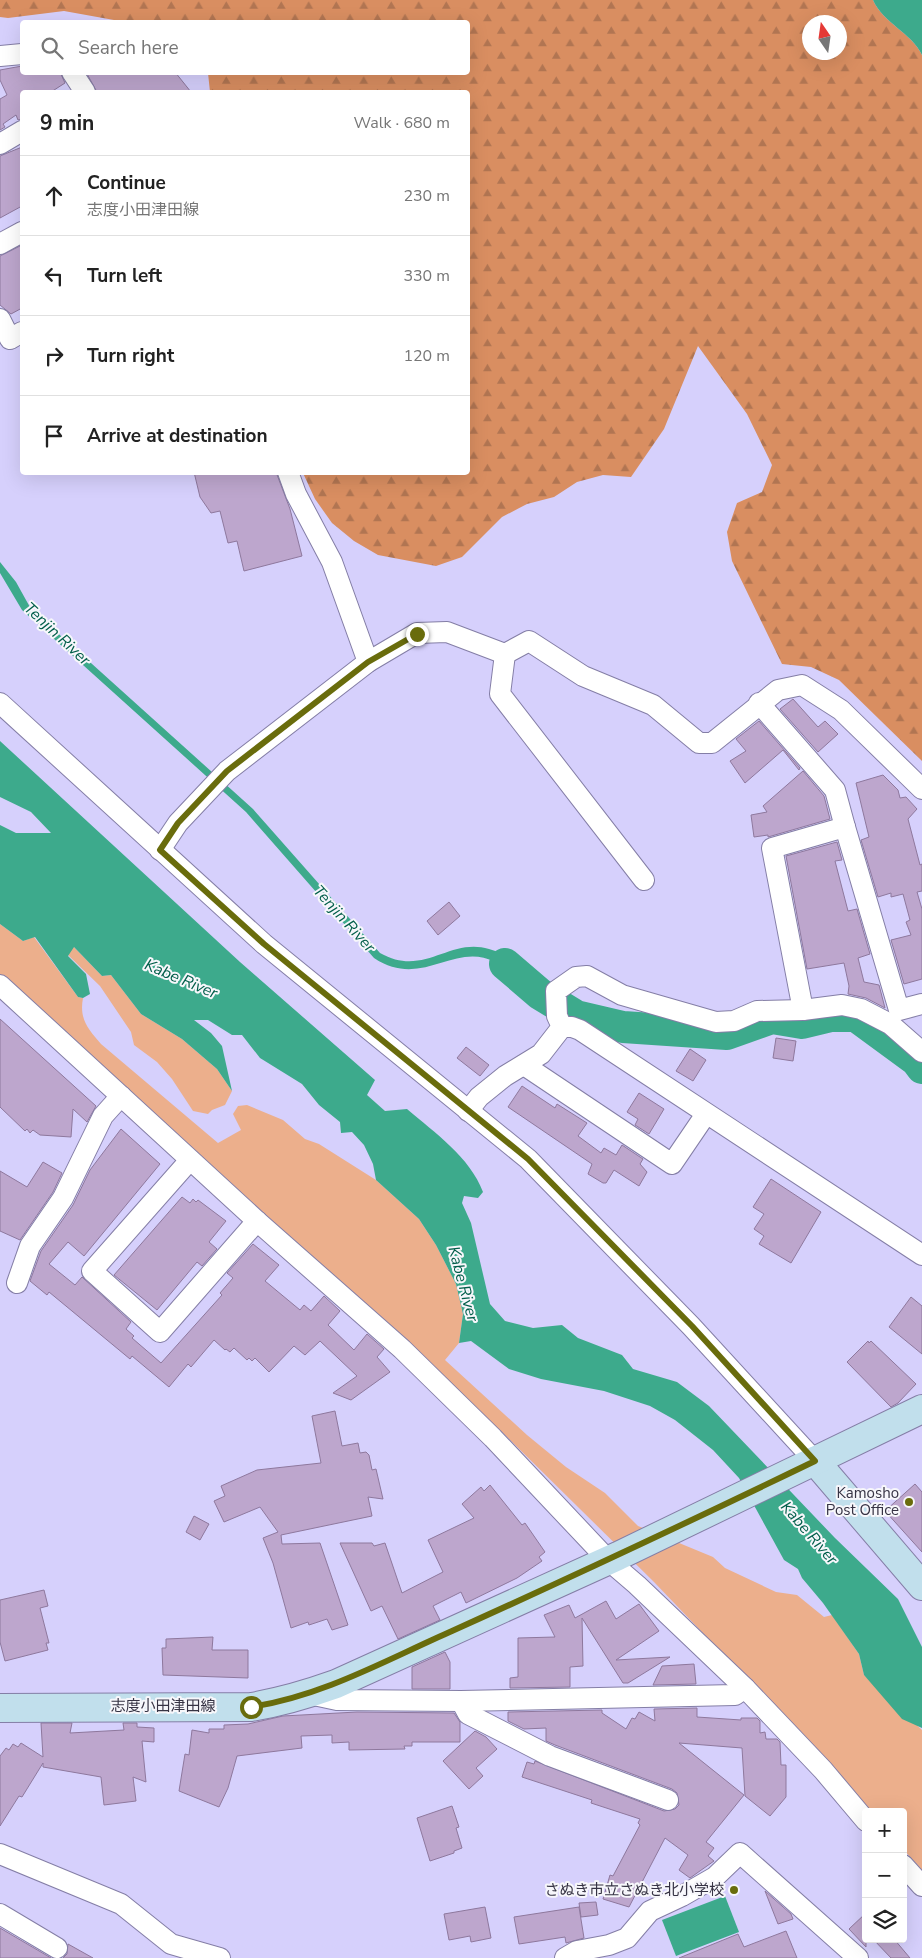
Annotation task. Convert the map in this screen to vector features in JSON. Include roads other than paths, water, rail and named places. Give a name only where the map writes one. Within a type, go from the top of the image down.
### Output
[{"type":"main road","name":"志度小田津田線","points":[[0,1708],[251,1707],[309,1694],[336,1684],[614,1558],[922,1409]]},
{"type":"main road","points":[[807,1465],[922,1586]]},
{"type":"street","points":[[0,56],[20,54]]},
{"type":"street","points":[[74,75],[85,90]]},
{"type":"street","points":[[0,144],[20,132]]},
{"type":"street","points":[[0,244],[20,233]]},
{"type":"street","points":[[0,319],[10,339],[20,333]]},
{"type":"street","points":[[289,475],[332,562],[368,662]]},
{"type":"street","points":[[160,850],[178,823],[218,779],[368,662],[417,634],[447,632],[505,654],[529,641],[583,676],[654,706],[699,743],[712,743],[778,690],[802,685],[840,710],[922,789]]},
{"type":"street","points":[[505,654],[500,694],[644,880]]},
{"type":"street","points":[[0,703],[264,944],[528,1159],[692,1326],[807,1465]]},
{"type":"street","points":[[760,703],[835,790],[894,1017],[922,1052]]},
{"type":"street","points":[[802,1010],[772,848],[845,827]]},
{"type":"street","points":[[468,1111],[479,1097],[505,1076],[541,1054],[558,1021],[556,991],[576,977],[587,976],[622,995],[716,1022],[734,1021],[757,1010],[802,1010],[842,1005],[894,1017],[922,1004]]},
{"type":"street","points":[[0,985],[190,1160],[409,1356],[745,1688],[823,1770],[862,1816]]},
{"type":"street","points":[[558,1021],[580,1030],[701,1120],[922,1255]]},
{"type":"street","points":[[524,1065],[672,1164],[701,1120]]},
{"type":"street","points":[[17,1283],[30,1246],[63,1198],[104,1116],[120,1096]]},
{"type":"street","points":[[190,1160],[92,1271],[160,1332],[257,1220]]},
{"type":"street","points":[[309,1694],[337,1700],[461,1701],[735,1695],[745,1688]]},
{"type":"street","points":[[461,1701],[468,1714],[550,1756],[668,1800]]},
{"type":"street","points":[[565,1958],[577,1951],[609,1945],[627,1938],[638,1928],[650,1911],[715,1878],[740,1853],[858,1958]]},
{"type":"street","points":[[0,1854],[121,1904],[171,1944],[220,1958]]},
{"type":"street","points":[[907,1869],[922,1886]]},
{"type":"street","points":[[0,1914],[57,1948]]},
{"type":"water","points":[[873,0],[922,0],[922,55],[912,40],[883,15]]},
{"type":"water","points":[[0,562],[16,582],[31,609],[253,809],[380,953],[396,960],[410,961],[423,960],[461,948],[489,949],[504,955],[543,986],[537,996],[501,965],[480,957],[466,957],[423,968],[407,969],[391,966],[374,958],[246,812],[22,610],[0,573]]},
{"type":"water","name":"Kabe River","points":[[0,741],[240,962],[375,1080],[367,1095],[385,1111],[407,1109],[451,1146],[461,1157],[477,1179],[483,1192],[478,1198],[464,1196],[462,1203],[471,1223],[490,1304],[505,1321],[533,1328],[562,1325],[578,1338],[622,1355],[633,1369],[677,1382],[709,1406],[835,1538],[898,1599],[922,1647],[922,1728],[902,1719],[864,1675],[859,1654],[823,1603],[802,1578],[798,1569],[784,1560],[739,1478],[713,1450],[675,1420],[650,1406],[604,1391],[541,1379],[509,1369],[471,1341],[459,1343],[463,1314],[456,1284],[436,1245],[419,1219],[376,1180],[373,1164],[364,1145],[352,1132],[341,1133],[340,1122],[319,1105],[302,1084],[260,1058],[242,1035],[232,1035],[208,1020],[194,1020],[211,1033],[222,1046],[232,1091],[217,1069],[182,1039],[141,1014],[111,975],[102,976],[74,947],[68,956],[86,974],[90,994],[83,998],[78,997],[35,937],[23,941],[0,924],[0,825],[16,833],[51,833],[31,812],[0,797]]},
{"type":"water","points":[[725,1896],[739,1932],[676,1956],[662,1920]]},
{"type":"waterway","name":"Tenjin River","points":[[505,964],[540,994],[576,1016],[623,1027],[727,1034],[772,1018],[802,1023],[831,1016],[856,1016],[916,1060],[922,1068]]},
{"type":"place","name":"Kamosho Post Office","points":[[909,1502]]},
{"type":"place","name":"さぬき市立さぬき北小学校","points":[[734,1890]]}]
